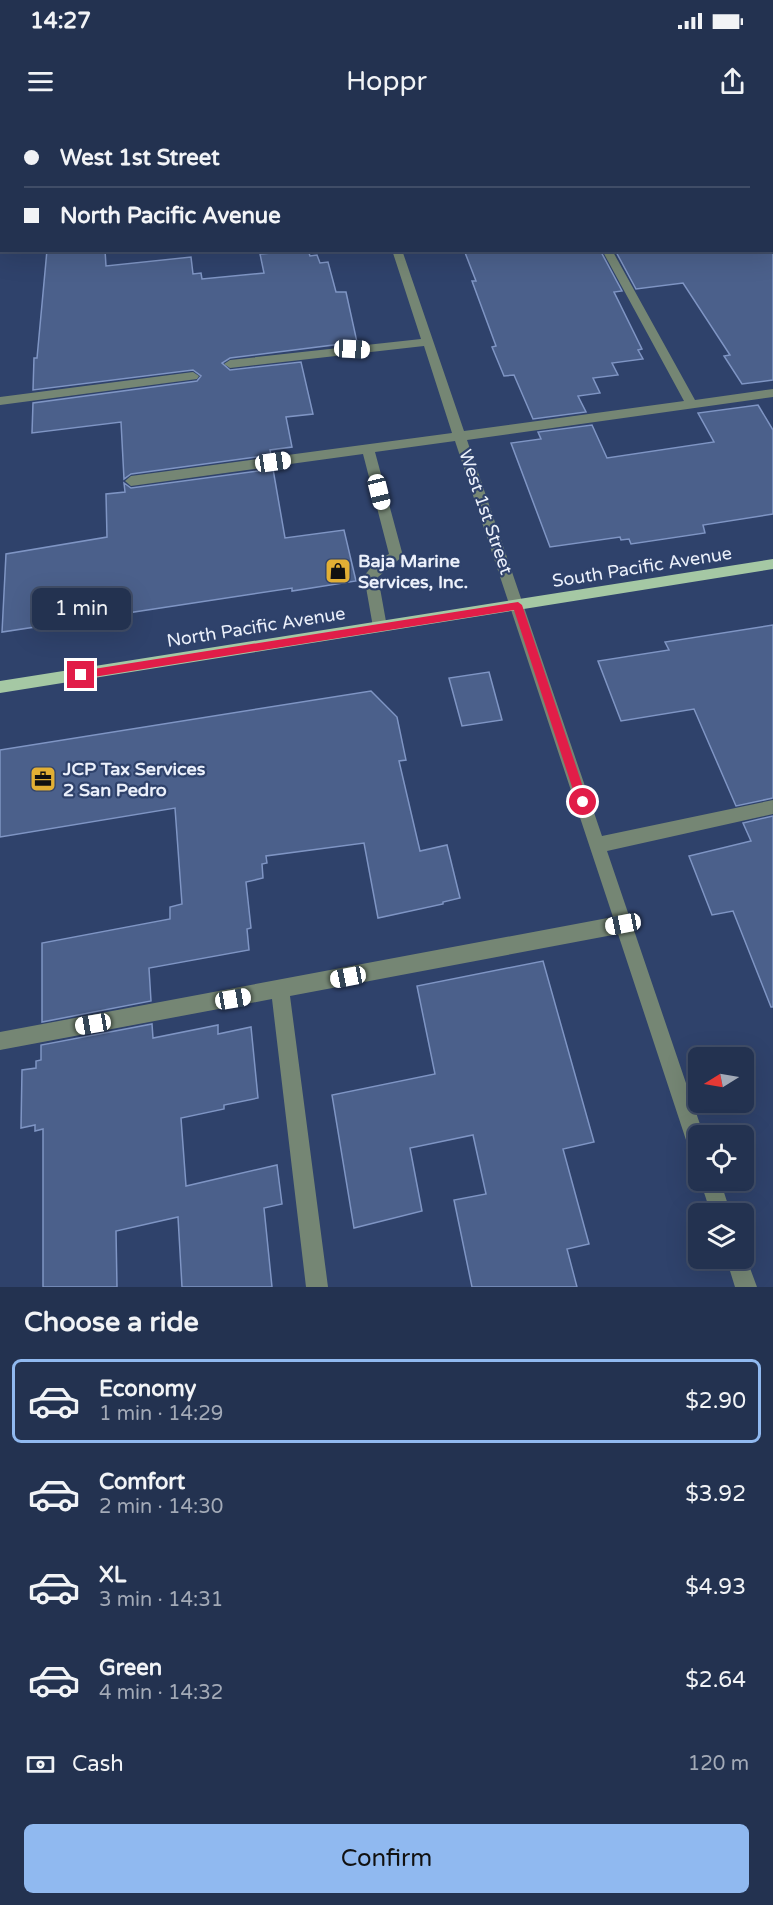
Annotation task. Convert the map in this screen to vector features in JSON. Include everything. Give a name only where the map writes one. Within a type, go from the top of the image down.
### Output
[{"type":"main road","name":"South Pacific Avenue","points":[[518,605],[773,564]]},
{"type":"main road","name":"North Pacific Avenue","points":[[0,687],[518,605]]},
{"type":"street","name":"West 1st Street","points":[[398,252],[691,1125]]},
{"type":"street","points":[[608,252],[692,405]]},
{"type":"street","points":[[230,364],[428,342]]},
{"type":"street","points":[[0,401],[193,376]]},
{"type":"street","points":[[131,481],[773,393]]},
{"type":"street","points":[[368,449],[396,556],[381,565],[371,576],[380,627]]},
{"type":"street","points":[[597,845],[773,807]]},
{"type":"street","points":[[0,1041],[623,924]]},
{"type":"street","points":[[280,990],[317,1287]]},
{"type":"street","points":[[740,1269],[746,1287]]},
{"type":"building","points":[[47,252],[105,252],[106,266],[191,257],[193,274],[201,273],[202,279],[264,273],[260,254],[309,252],[310,256],[317,255],[320,263],[328,262],[336,292],[346,292],[357,342],[230,358],[222,363],[230,370],[301,362],[313,414],[286,417],[292,447],[270,450],[271,455],[131,474],[124,479],[121,422],[32,433],[33,403],[197,381],[201,376],[193,370],[33,390],[34,358],[37,358]]},
{"type":"building","points":[[465,252],[601,252],[622,291],[614,292],[642,349],[638,350],[643,359],[612,363],[618,375],[593,378],[600,393],[578,396],[586,412],[533,419],[514,375],[504,376],[492,347],[496,346],[472,281],[476,281]]},
{"type":"building","points":[[616,252],[773,252],[773,380],[742,384],[724,356],[730,355],[683,283],[636,289]]},
{"type":"building","points":[[758,405],[773,430],[773,514],[703,525],[705,533],[631,544],[629,539],[621,540],[620,537],[550,547],[511,443],[541,439],[538,432],[592,425],[607,458],[714,442],[698,413]]},
{"type":"building","points":[[273,469],[285,538],[344,530],[356,581],[292,591],[292,588],[2,632],[6,554],[107,537],[106,494],[125,492],[124,483],[131,488]]},
{"type":"building","points":[[773,625],[773,798],[736,806],[694,709],[621,721],[598,661],[669,650],[665,642]]},
{"type":"building","points":[[489,672],[502,720],[462,726],[449,678]]},
{"type":"building","points":[[371,691],[397,717],[406,760],[399,761],[420,851],[447,845],[460,898],[443,902],[443,904],[378,918],[364,843],[266,856],[267,863],[262,864],[263,878],[246,882],[251,928],[247,929],[249,950],[149,968],[151,1001],[42,1022],[42,943],[170,919],[170,907],[182,904],[175,808],[0,837],[0,750]]},
{"type":"building","points":[[773,816],[773,1007],[771,1007],[733,911],[712,915],[689,856],[751,841],[743,823]]},
{"type":"building","points":[[543,961],[594,1142],[563,1149],[589,1244],[567,1249],[577,1287],[472,1287],[454,1200],[486,1194],[473,1135],[410,1148],[422,1211],[354,1228],[332,1095],[435,1074],[417,986]]},
{"type":"building","points":[[152,1024],[153,1038],[218,1025],[218,1034],[251,1027],[258,1098],[224,1105],[224,1109],[181,1118],[186,1186],[277,1165],[282,1204],[264,1208],[272,1287],[182,1287],[178,1217],[116,1231],[117,1287],[43,1287],[43,1129],[35,1131],[35,1125],[21,1128],[22,1070],[36,1068],[36,1061],[41,1060],[41,1045]]},
{"type":"place","name":"Baja Marine Services, Inc.","points":[[338,571]]},
{"type":"place","name":"JCP Tax Services 2 San Pedro","points":[[43,779]]},
{"type":"route","points":[[81,675],[518,605],[583,802]]}]
